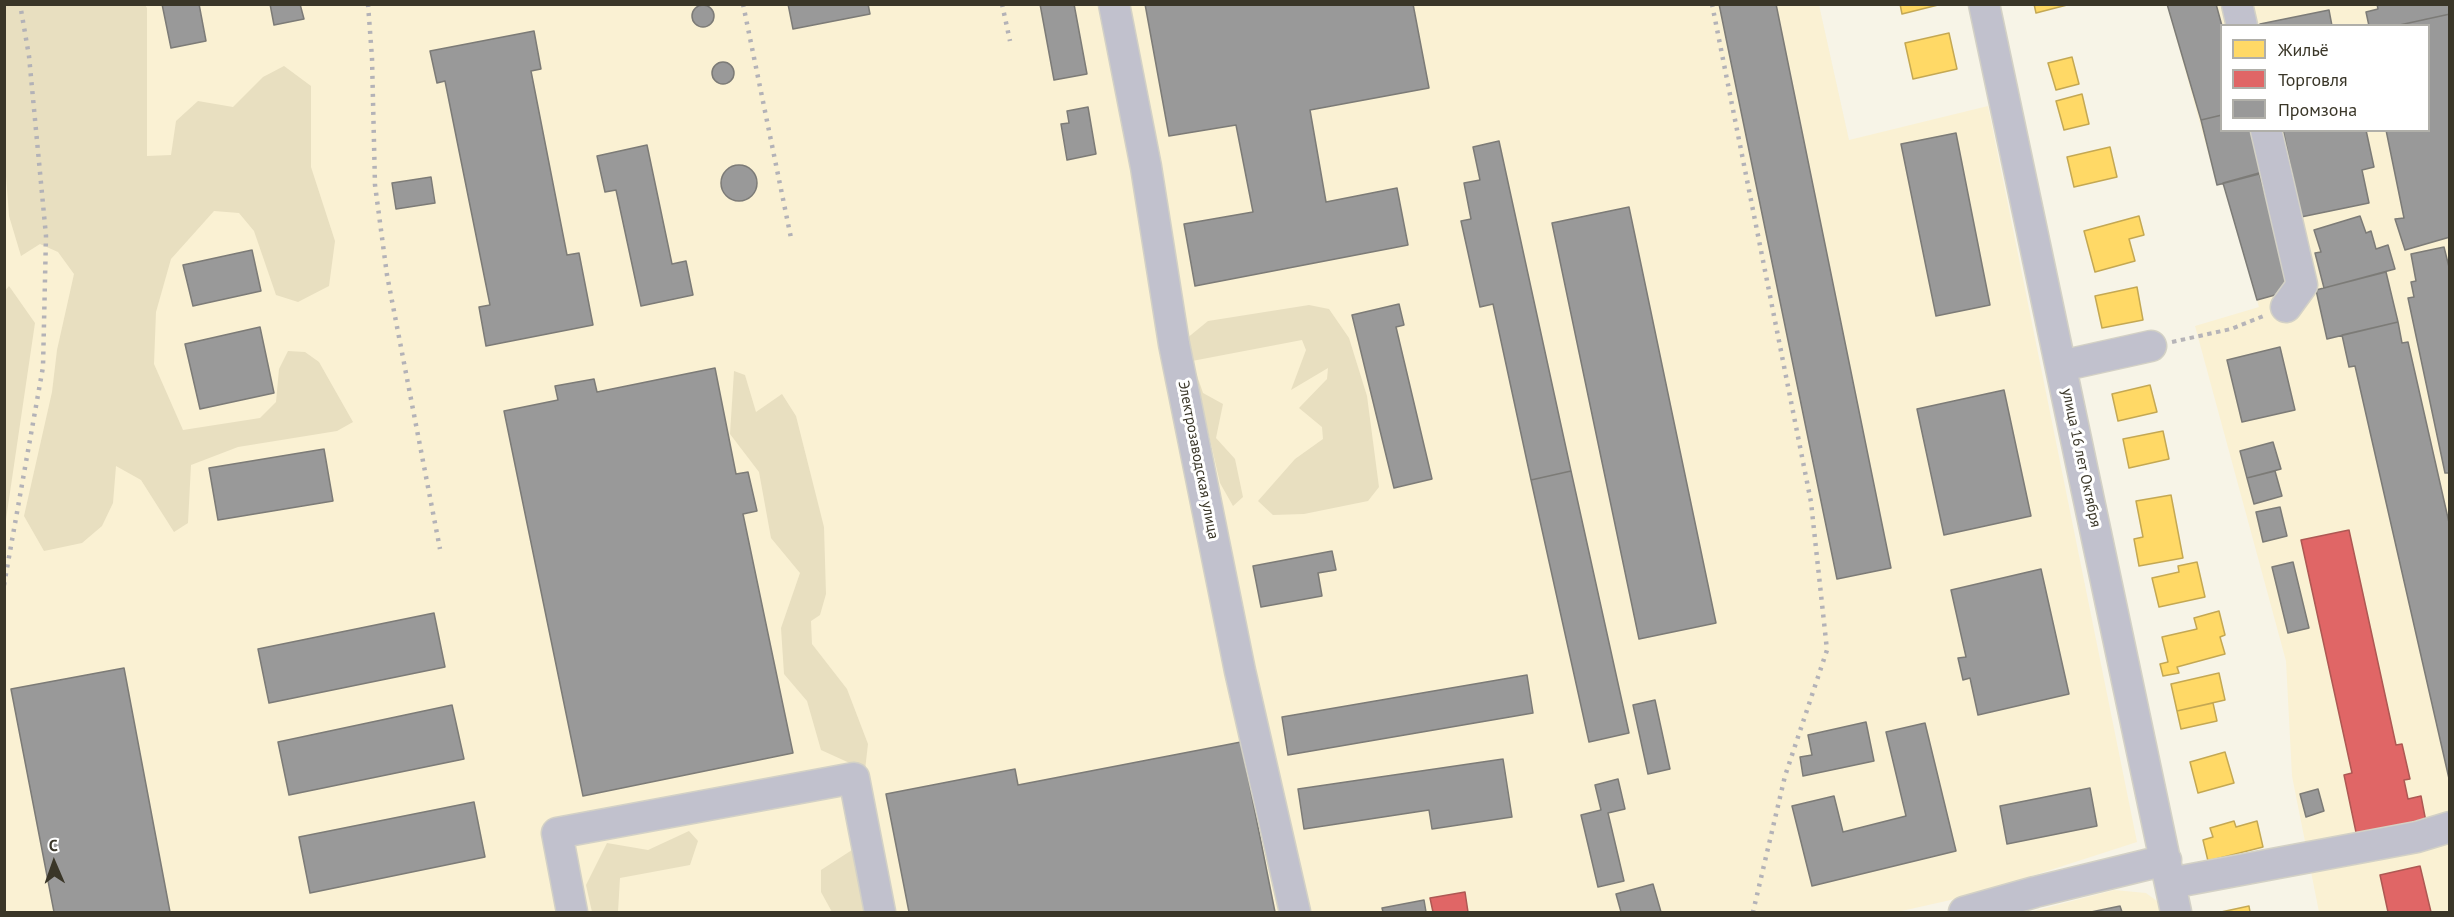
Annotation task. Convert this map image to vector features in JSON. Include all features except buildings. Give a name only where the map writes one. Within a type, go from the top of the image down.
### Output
[{"type":"street","name":"Электрозаводская улица","points":[[1114,4],[1146,167],[1176,356],[1240,671],[1295,912]]},
{"type":"street","name":"улица 16 лет Октября","points":[[1984,4],[2176,912]]},
{"type":"street","points":[[2237,4],[2242,24]]},
{"type":"street","points":[[2266,132],[2302,285],[2286,307]]},
{"type":"street","points":[[2061,366],[2151,346]]},
{"type":"street","points":[[572,912],[557,832],[854,778],[880,912]]},
{"type":"street","points":[[1964,912],[2035,892],[2417,837],[2450,828]]},
{"type":"path","points":[[2151,346],[2231,329],[2286,307]]},
{"type":"shaded area","points":[[5,4],[145,5],[147,8],[147,156],[171,155],[176,121],[198,101],[233,107],[263,77],[284,66],[311,86],[311,167],[335,241],[329,286],[298,302],[276,295],[254,231],[239,213],[214,211],[171,259],[156,312],[154,364],[183,430],[260,418],[276,402],[279,369],[288,351],[305,352],[319,362],[353,422],[337,431],[238,447],[191,465],[188,523],[174,532],[141,480],[116,466],[113,503],[102,526],[82,543],[44,551],[24,516],[52,392],[57,350],[74,274],[58,252],[40,244],[21,256],[9,216],[4,150]]},
{"type":"shaded area","points":[[5,5],[1819,5],[1849,140],[1988,106],[2137,842],[1973,895],[1897,912],[5,912]]},
{"type":"shaded area","points":[[2167,5],[2449,5],[2449,912],[2319,912],[2292,776],[2286,661],[2195,326],[2259,307],[2223,184],[2217,185]]},
{"type":"shaded area","points":[[9,286],[35,323],[5,526],[4,292]]},
{"type":"shaded area","points":[[1309,305],[1329,309],[1349,338],[1367,396],[1379,487],[1368,501],[1304,514],[1273,515],[1258,501],[1295,459],[1323,439],[1322,427],[1299,408],[1327,379],[1328,368],[1291,390],[1306,350],[1302,340],[1192,361],[1203,393],[1223,404],[1216,438],[1235,459],[1243,497],[1233,506],[1220,483],[1204,414],[1184,372],[1186,339],[1208,321]]},
{"type":"shaded area","points":[[734,371],[745,375],[756,412],[782,394],[796,416],[824,527],[826,594],[820,615],[811,621],[812,644],[847,689],[868,744],[865,770],[821,750],[807,701],[784,674],[781,628],[800,573],[771,538],[759,472],[730,434]]},
{"type":"shaded area","points":[[689,831],[698,841],[690,865],[620,878],[618,912],[592,912],[586,885],[607,843],[648,850]]},
{"type":"shaded area","points":[[852,850],[860,863],[864,912],[832,912],[821,892],[821,870]]},
{"type":"shaded area","points":[[2114,890],[2146,893],[2161,904],[2163,912],[2030,912]]},
{"type":"railway","points":[[4,585],[43,367],[46,236],[29,56],[20,4]]},
{"type":"railway","points":[[368,4],[372,58],[375,185],[387,275],[440,549]]},
{"type":"railway","points":[[743,4],[791,238]]},
{"type":"railway","points":[[1002,4],[1010,41]]},
{"type":"railway","points":[[1712,4],[1811,502],[1827,650],[1785,776],[1753,912]]}]
